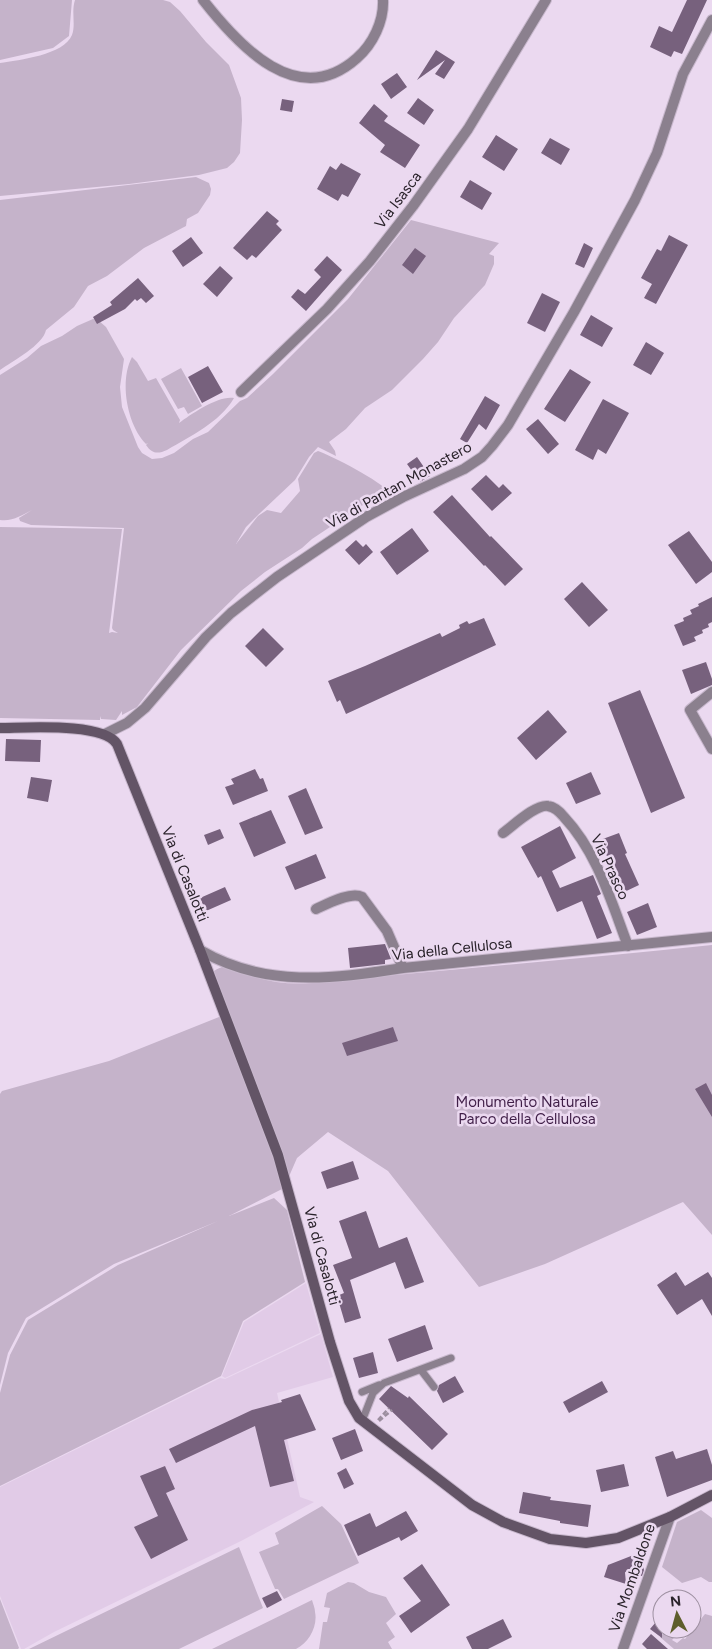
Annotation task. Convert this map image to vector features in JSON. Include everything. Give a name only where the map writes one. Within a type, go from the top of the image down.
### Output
[{"type":"street","points":[[203,0],[217,18],[264,63],[282,73],[302,77],[333,73],[350,64],[367,49],[381,19],[383,0]]},
{"type":"street","name":"Via Isasca","points":[[241,392],[327,309],[370,260],[413,206],[468,130],[546,0]]},
{"type":"street","name":"Via di Pantan Monastero","points":[[105,734],[126,723],[145,708],[206,637],[231,613],[277,577],[366,517],[403,497],[464,469],[482,457],[492,446],[508,425],[574,312],[635,200],[657,153],[683,74],[712,20]]},
{"type":"street","points":[[712,692],[690,710],[712,749]]},
{"type":"street","points":[[0,728],[64,728],[105,734]]},
{"type":"street","name":"Via di Casalotti","points":[[105,734],[114,740],[124,758],[278,1155],[330,1342],[349,1401],[357,1415],[472,1505],[503,1522],[536,1535],[572,1542],[600,1542],[629,1534],[670,1517],[712,1495]]},
{"type":"street","name":"Via Prasco","points":[[503,832],[538,807],[549,806],[556,809],[578,834],[593,859],[628,946]]},
{"type":"street","points":[[316,909],[350,896],[358,895],[362,897],[387,931],[403,968]]},
{"type":"street","name":"Via della Cellulosa","points":[[200,950],[229,965],[259,973],[286,978],[316,978],[352,976],[403,968],[712,937]]},
{"type":"street","name":"Via Mombaldone","points":[[623,1649],[670,1517]]},
{"type":"lane","points":[[362,1392],[451,1358]]},
{"type":"lane","points":[[421,1370],[434,1387]]},
{"type":"lane","points":[[362,1420],[373,1393],[384,1383]]},
{"type":"path","points":[[389,1408],[378,1421],[392,1410]]},
{"type":"shaded area","points":[[306,1283],[320,1333],[225,1378],[222,1376],[244,1322]]},
{"type":"shaded area","points":[[321,1334],[333,1377],[277,1393],[300,1497],[314,1502],[241,1541],[21,1649],[0,1596],[0,1487],[220,1378],[225,1379]]},
{"type":"green space","points":[[0,0],[72,0],[69,36],[53,48],[0,60]]},
{"type":"green space","points":[[75,0],[163,0],[170,2],[180,11],[206,42],[229,65],[241,98],[240,153],[234,162],[227,168],[199,175],[129,184],[0,196],[0,63],[51,52],[67,42],[73,31]]},
{"type":"green space","points":[[196,177],[209,183],[210,195],[198,213],[187,219],[186,226],[144,248],[107,276],[88,286],[74,307],[46,330],[44,336],[34,347],[0,370],[0,200]]},
{"type":"green space","points":[[411,220],[499,243],[489,254],[494,256],[494,264],[485,285],[454,318],[438,342],[423,359],[392,390],[365,408],[346,429],[329,442],[336,456],[318,447],[309,457],[295,480],[246,527],[236,544],[258,516],[267,510],[281,513],[300,491],[298,479],[314,453],[318,451],[367,476],[388,492],[366,503],[312,539],[241,591],[181,650],[137,707],[122,715],[122,711],[116,720],[101,719],[100,716],[100,720],[0,718],[0,527],[122,529],[109,633],[118,633],[112,628],[124,528],[31,525],[20,521],[19,518],[32,510],[13,519],[0,520],[0,375],[27,358],[41,346],[77,326],[93,319],[98,320],[106,327],[124,359],[120,387],[122,407],[138,447],[142,453],[152,459],[162,458],[174,453],[193,439],[208,432],[240,401],[247,398],[273,374],[348,299]]},
{"type":"green space","points":[[132,357],[148,381],[156,378],[180,420],[179,423],[213,402],[234,398],[221,414],[195,434],[167,450],[158,453],[153,452],[146,445],[148,443],[146,444],[139,436],[127,402],[126,378]]},
{"type":"green space","points":[[181,368],[202,406],[188,414],[184,407],[178,409],[161,379]]},
{"type":"green space","name":"Monumento Naturale Parco della Cellulosa","points":[[712,945],[712,1235],[683,1202],[545,1264],[479,1287],[388,1171],[328,1132],[297,1158],[284,1188],[229,1216],[274,1198],[287,1210],[305,1282],[243,1321],[221,1376],[0,1486],[0,1393],[10,1355],[28,1320],[118,1265],[218,1221],[114,1264],[26,1318],[8,1353],[0,1385],[0,1094],[2,1091],[109,1061],[229,1013],[214,971],[222,967],[272,981],[304,984]]},
{"type":"green space","points":[[322,1506],[341,1524],[359,1563],[284,1599],[278,1589],[275,1589],[259,1552],[279,1544],[275,1533]]},
{"type":"green space","points":[[701,1510],[712,1518],[712,1582],[701,1577],[682,1583],[662,1567],[677,1522]]},
{"type":"green space","points":[[239,1547],[263,1608],[179,1649],[29,1649]]},
{"type":"green space","points":[[348,1582],[354,1583],[369,1592],[386,1597],[396,1614],[386,1623],[395,1637],[388,1642],[392,1649],[319,1649],[323,1622],[327,1622],[330,1608],[324,1607],[327,1593]]},
{"type":"green space","points":[[0,1599],[19,1648],[18,1649],[0,1649]]},
{"type":"green space","points":[[312,1600],[316,1617],[314,1628],[305,1643],[296,1649],[212,1649]]},
{"type":"green space","points":[[705,1614],[712,1616],[712,1649],[674,1649],[662,1639],[673,1639],[677,1643],[682,1639],[702,1639],[702,1618]]},
{"type":"building","points":[[687,0],[707,0],[682,54],[674,51],[671,57],[650,47],[659,26],[672,32]]},
{"type":"building","points":[[436,50],[455,62],[444,79],[435,74],[445,60],[417,80]]},
{"type":"building","points":[[397,73],[407,87],[391,99],[381,84]]},
{"type":"building","points":[[418,98],[434,110],[424,125],[407,113]]},
{"type":"building","points":[[282,99],[294,101],[292,112],[280,110]]},
{"type":"building","points":[[374,104],[388,116],[384,121],[420,145],[405,168],[380,152],[385,145],[359,123]]},
{"type":"building","points":[[496,135],[518,149],[504,171],[482,157]]},
{"type":"building","points":[[550,138],[570,149],[561,165],[541,153]]},
{"type":"building","points":[[341,163],[361,174],[348,197],[342,194],[338,201],[317,189],[330,166],[336,170]]},
{"type":"building","points":[[470,180],[492,193],[482,210],[460,197]]},
{"type":"building","points":[[267,211],[279,221],[276,224],[282,230],[256,258],[252,255],[247,260],[233,248]]},
{"type":"building","points":[[669,235],[688,245],[656,304],[644,298],[652,284],[641,278],[657,249],[661,251]]},
{"type":"building","points":[[191,237],[203,253],[183,267],[172,251]]},
{"type":"building","points":[[584,243],[593,248],[584,268],[575,264]]},
{"type":"building","points":[[415,248],[426,256],[413,274],[402,265]]},
{"type":"building","points":[[327,256],[342,270],[306,311],[291,297],[298,289],[305,294],[321,277],[314,270]]},
{"type":"building","points":[[220,266],[233,278],[217,297],[203,284]]},
{"type":"building","points":[[138,278],[154,296],[146,303],[141,298],[137,301],[135,299],[125,309],[97,324],[93,317],[112,305],[110,302]]},
{"type":"building","points":[[542,293],[560,302],[545,332],[527,323]]},
{"type":"building","points":[[591,315],[613,328],[602,347],[580,335]]},
{"type":"building","points":[[646,342],[664,353],[651,375],[633,365]]},
{"type":"building","points":[[208,366],[223,392],[202,403],[188,377]]},
{"type":"building","points":[[570,369],[591,382],[565,422],[544,409]]},
{"type":"building","points":[[485,396],[500,405],[486,430],[479,424],[467,443],[460,439]]},
{"type":"building","points":[[603,399],[629,413],[606,454],[598,449],[593,460],[575,450]]},
{"type":"building","points":[[538,419],[559,444],[548,454],[526,429]]},
{"type":"building","points":[[417,457],[430,476],[420,482],[407,464]]},
{"type":"building","points":[[486,475],[499,488],[503,484],[512,493],[492,511],[471,489]]},
{"type":"building","points":[[452,495],[490,537],[523,569],[505,586],[433,512]]},
{"type":"building","points":[[412,528],[429,551],[397,575],[380,552]]},
{"type":"building","points":[[689,531],[712,562],[712,572],[696,584],[668,545]]},
{"type":"building","points":[[356,540],[363,547],[366,544],[373,552],[359,565],[345,550]]},
{"type":"building","points":[[582,582],[608,610],[589,627],[564,599]]},
{"type":"building","points":[[712,597],[712,622],[708,624],[709,627],[702,630],[703,633],[694,637],[696,641],[683,646],[674,625],[684,621],[683,618],[692,614],[690,610]]},
{"type":"building","points":[[484,618],[496,645],[346,714],[340,700],[337,702],[328,681],[440,633],[442,637],[460,628],[459,625],[467,621],[469,624]]},
{"type":"building","points":[[263,628],[284,649],[266,667],[245,646]]},
{"type":"building","points":[[706,662],[712,679],[712,685],[691,694],[682,670]]},
{"type":"building","points":[[640,690],[685,798],[651,813],[608,703]]},
{"type":"building","points":[[548,710],[567,732],[536,760],[517,738]]},
{"type":"building","points":[[6,739],[41,740],[40,762],[5,761]]},
{"type":"building","points":[[255,769],[260,779],[263,778],[268,791],[233,805],[225,787],[234,784],[231,779]]},
{"type":"building","points":[[591,772],[601,794],[576,804],[566,783]]},
{"type":"building","points":[[31,777],[52,780],[48,802],[27,798]]},
{"type":"building","points":[[306,788],[323,828],[305,835],[288,796]]},
{"type":"building","points":[[271,810],[286,843],[254,857],[239,823]]},
{"type":"building","points":[[560,826],[576,858],[552,871],[560,888],[593,875],[601,894],[597,896],[612,933],[597,939],[582,901],[557,912],[541,876],[538,878],[521,847]]},
{"type":"building","points":[[220,829],[224,838],[208,845],[204,835]]},
{"type":"building","points":[[619,833],[627,853],[625,854],[639,885],[620,894],[618,888],[614,889],[608,875],[614,873],[600,840]]},
{"type":"building","points":[[316,854],[326,878],[295,890],[285,867]]},
{"type":"building","points":[[225,887],[231,900],[206,911],[200,898]]},
{"type":"building","points":[[648,903],[657,927],[637,935],[627,912]]},
{"type":"building","points":[[385,944],[391,959],[385,960],[385,964],[350,968],[348,948]]},
{"type":"building","points":[[393,1027],[398,1041],[347,1056],[342,1043]]},
{"type":"building","points":[[706,1083],[712,1095],[712,1117],[695,1089]]},
{"type":"building","points":[[353,1161],[359,1179],[327,1189],[321,1172]]},
{"type":"building","points":[[366,1211],[379,1248],[407,1237],[424,1282],[405,1289],[395,1262],[350,1280],[361,1318],[345,1323],[337,1296],[344,1293],[333,1265],[352,1258],[339,1221]]},
{"type":"building","points":[[676,1272],[685,1286],[708,1272],[712,1278],[712,1316],[702,1299],[677,1315],[657,1285]]},
{"type":"building","points":[[425,1325],[433,1349],[397,1362],[388,1339]]},
{"type":"building","points":[[373,1352],[378,1373],[359,1378],[353,1358]]},
{"type":"building","points":[[455,1376],[464,1392],[443,1403],[437,1391],[439,1385]]},
{"type":"building","points":[[602,1381],[608,1392],[569,1413],[563,1402]]},
{"type":"building","points":[[391,1386],[408,1398],[409,1396],[448,1434],[432,1450],[379,1399]]},
{"type":"building","points":[[300,1394],[316,1430],[284,1440],[294,1481],[270,1487],[255,1426],[176,1463],[169,1449],[252,1410],[282,1402],[281,1400]]},
{"type":"building","points":[[355,1429],[363,1451],[341,1460],[332,1438]]},
{"type":"building","points":[[707,1449],[712,1465],[712,1480],[667,1497],[655,1457],[673,1451],[676,1459]]},
{"type":"building","points":[[624,1464],[629,1486],[601,1492],[596,1470]]},
{"type":"building","points":[[165,1466],[175,1489],[166,1493],[188,1540],[151,1559],[134,1527],[158,1516],[140,1476]]},
{"type":"building","points":[[346,1468],[354,1484],[344,1489],[337,1473]]},
{"type":"building","points":[[523,1492],[551,1497],[550,1500],[591,1505],[588,1527],[560,1523],[560,1521],[519,1513]]},
{"type":"building","points":[[406,1511],[418,1531],[401,1541],[399,1537],[358,1556],[344,1525],[370,1513],[376,1527]]},
{"type":"building","points":[[649,1549],[643,1566],[642,1576],[625,1572],[626,1584],[604,1577],[608,1565]]},
{"type":"building","points":[[422,1564],[450,1605],[411,1633],[399,1616],[421,1601],[403,1578]]},
{"type":"building","points":[[277,1591],[282,1600],[267,1608],[262,1598]]},
{"type":"building","points":[[503,1619],[512,1637],[488,1649],[472,1649],[466,1637]]},
{"type":"building","points":[[651,1634],[652,1639],[657,1639],[668,1649],[647,1649],[642,1644]]}]
